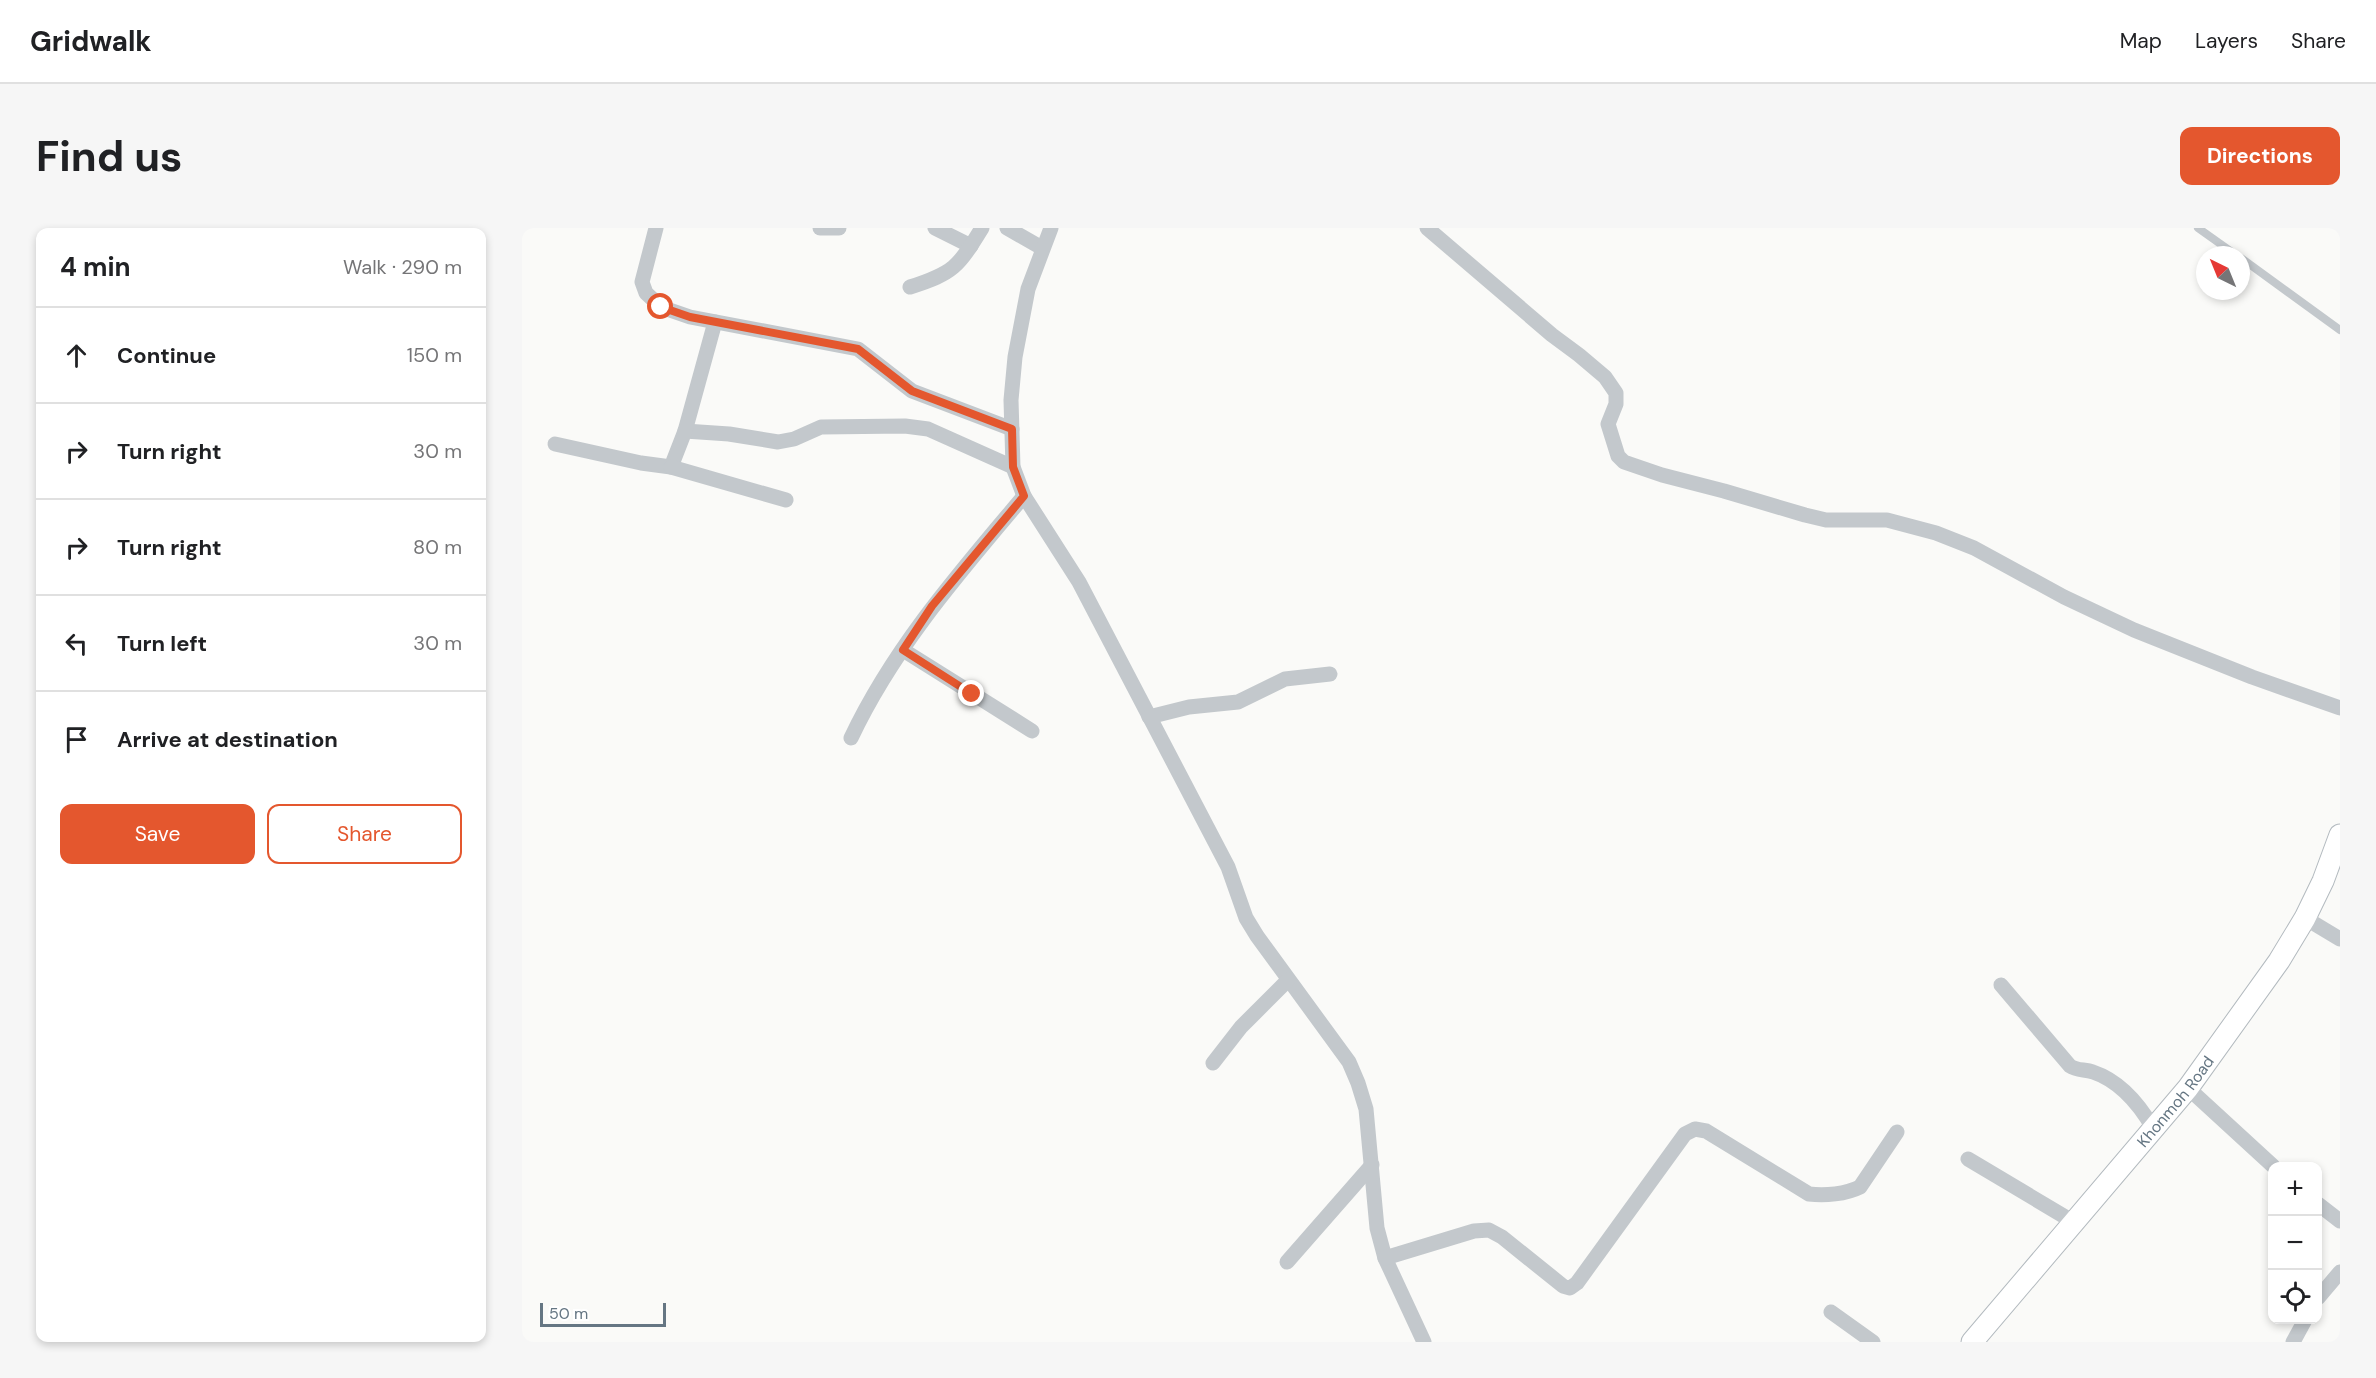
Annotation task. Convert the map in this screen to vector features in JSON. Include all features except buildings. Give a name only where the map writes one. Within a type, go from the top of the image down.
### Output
[{"type":"main road","name":"Khonmoh Road","points":[[1972,1342],[2072,1221],[2188,1088],[2279,962],[2305,918],[2323,881],[2340,835]]},
{"type":"street","points":[[656,228],[642,282],[646,293],[661,307],[690,317],[858,349],[912,391],[1012,429]]},
{"type":"street","points":[[820,228],[838,228]]},
{"type":"street","points":[[934,228],[971,246]]},
{"type":"street","points":[[910,287],[939,278],[949,272],[971,246],[982,228]]},
{"type":"street","points":[[1007,228],[1042,248]]},
{"type":"street","points":[[1052,228],[1042,248],[1028,289],[1016,357],[1011,400],[1013,467],[1024,496],[1079,582],[1228,867],[1246,918],[1288,980],[1349,1062],[1366,1109],[1377,1228],[1385,1258],[1424,1342]]},
{"type":"street","points":[[1427,228],[1552,335],[1605,377],[1616,393],[1616,404],[1609,427],[1618,456],[1624,462],[1804,516],[1826,520],[1887,520],[1936,533],[1974,548],[2064,597],[2134,630],[2252,677],[2340,708]]},
{"type":"street","points":[[671,467],[685,431],[715,322]]},
{"type":"street","points":[[685,431],[729,434],[778,442],[794,439],[821,427],[905,426],[928,429],[1013,467]]},
{"type":"street","points":[[555,444],[641,463],[671,467],[786,500]]},
{"type":"street","points":[[851,738],[867,705],[932,606],[1024,496]]},
{"type":"street","points":[[903,650],[1032,731]]},
{"type":"street","points":[[1149,717],[1189,707],[1238,702],[1285,679],[1330,674]]},
{"type":"street","points":[[2305,918],[2340,939]]},
{"type":"street","points":[[1213,1063],[1249,1018],[1288,980]]},
{"type":"street","points":[[2001,985],[2070,1066],[2075,1070],[2097,1073],[2122,1089],[2143,1111],[2153,1128]]},
{"type":"street","points":[[2188,1088],[2268,1162]]},
{"type":"street","points":[[1385,1258],[1474,1231],[1489,1230],[1502,1237],[1563,1286],[1570,1288],[1577,1283],[1690,1130],[1706,1131],[1809,1194],[1816,1195],[1860,1187],[1897,1132]]},
{"type":"street","points":[[1968,1159],[2072,1221]]},
{"type":"street","points":[[1287,1262],[1372,1164]]},
{"type":"street","points":[[2322,1207],[2340,1221]]},
{"type":"street","points":[[2322,1293],[2340,1272]]},
{"type":"street","points":[[1831,1312],[1873,1342]]},
{"type":"street","points":[[2293,1342],[2303,1324]]},
{"type":"lane","points":[[2198,228],[2223,246]]},
{"type":"lane","points":[[2250,265],[2340,330]]},
{"type":"route","points":[[661,307],[690,317],[850,346],[867,354],[912,391],[1012,429],[1013,467],[1024,496],[932,606],[903,650],[972,694]]}]
